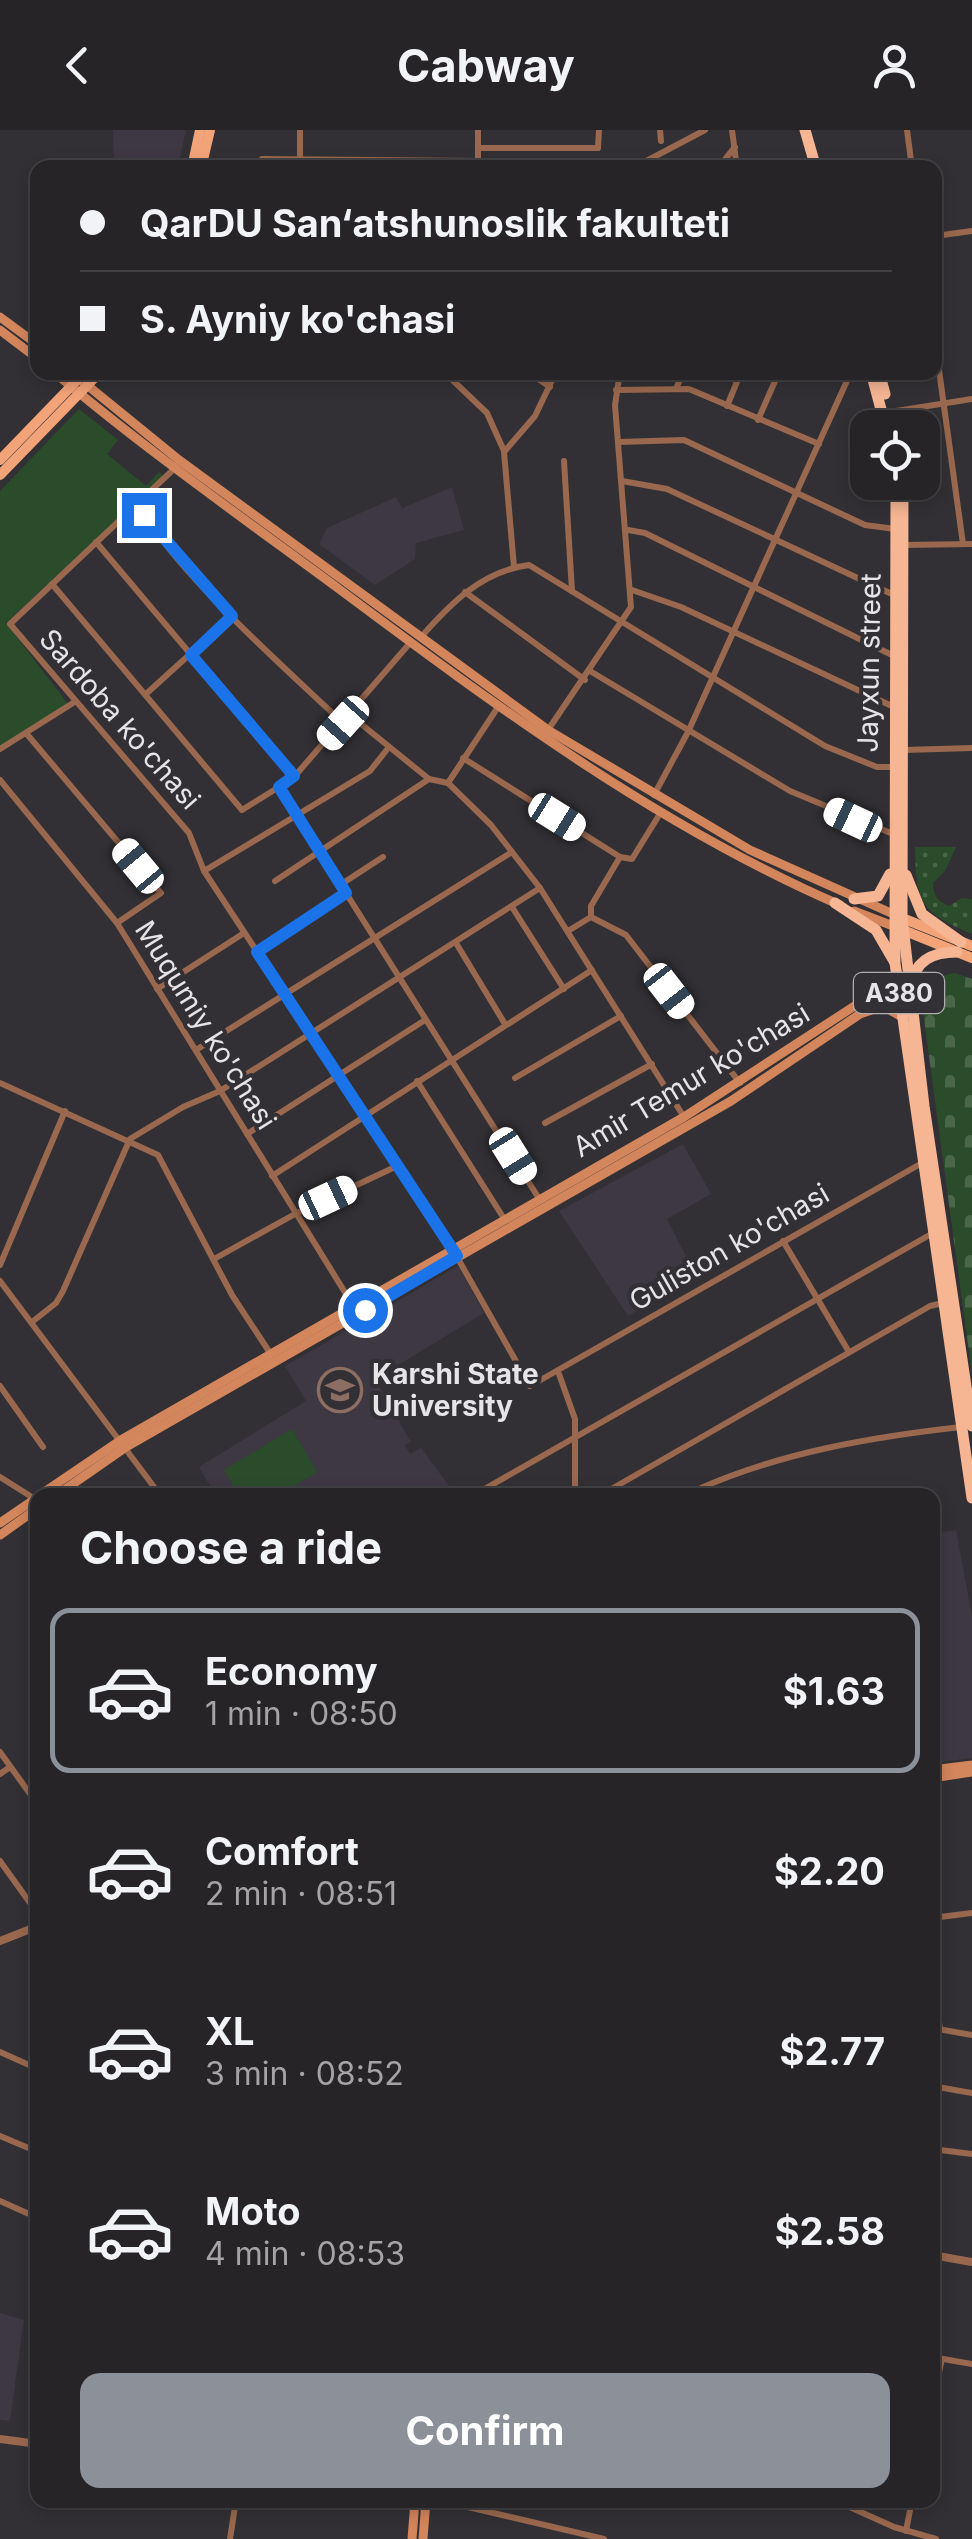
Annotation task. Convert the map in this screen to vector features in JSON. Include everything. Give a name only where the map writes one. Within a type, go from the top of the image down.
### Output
[{"type":"highway","points":[[805,130],[817,160]]},
{"type":"highway","points":[[813,130],[819,160]]},
{"type":"highway","points":[[874,380],[884,410]]},
{"type":"highway","points":[[881,380],[889,410]]},
{"type":"highway","name":"Jayxun street","points":[[898,500],[893,766],[893,834],[898,861]]},
{"type":"highway","name":"Jayxun street","points":[[901,500],[903,750],[896,968],[943,1303],[967,1431]]},
{"type":"highway","points":[[854,899],[870,900],[885,890],[898,861]]},
{"type":"highway","points":[[898,861],[922,914],[964,947]]},
{"type":"highway","points":[[834,903],[876,930],[896,968]]},
{"type":"highway","name":"Jayxun street","points":[[898,922],[967,1431],[972,1498]]},
{"type":"highway","points":[[910,1000],[912,978],[920,964],[930,956],[964,947]]},
{"type":"main road","points":[[194,160],[200,130]]},
{"type":"main road","points":[[203,160],[210,130]]},
{"type":"main road","points":[[0,317],[30,338]]},
{"type":"main road","points":[[0,330],[30,353]]},
{"type":"main road","points":[[0,460],[79,382]]},
{"type":"main road","points":[[79,382],[175,468],[244,513]]},
{"type":"main road","points":[[0,474],[79,382]]},
{"type":"main road","points":[[79,382],[244,513],[523,718],[661,812],[834,903],[964,947],[972,958]]},
{"type":"main road","points":[[416,640],[498,706],[548,730],[750,850],[898,922]]},
{"type":"main road","name":"Amir Temur ko'chasi","points":[[66,1488],[123,1443],[455,1252],[538,1197],[740,1083],[873,994],[896,968]]},
{"type":"main road","name":"Amir Temur ko'chasi","points":[[56,1488],[270,1353],[731,1100],[872,1007],[889,1007],[902,1017]]},
{"type":"main road","name":"Amir Temur ko'chasi","points":[[0,1523],[30,1505]]},
{"type":"main road","name":"Amir Temur ko'chasi","points":[[0,1535],[30,1507]]},
{"type":"main road","points":[[940,1770],[972,1768]]},
{"type":"main road","points":[[940,1776],[972,1768]]},
{"type":"main road","points":[[412,2539],[415,2508]]},
{"type":"main road","points":[[423,2539],[425,2508]]},
{"type":"street","points":[[300,130],[300,160]]},
{"type":"street","points":[[478,130],[478,160]]},
{"type":"street","points":[[478,148],[598,148],[599,130]]},
{"type":"street","points":[[660,130],[661,140]]},
{"type":"street","points":[[648,160],[706,130]]},
{"type":"street","points":[[732,130],[736,160]]},
{"type":"street","points":[[907,130],[911,160]]},
{"type":"street","points":[[724,160],[735,146]]},
{"type":"street","points":[[262,159],[281,160]]},
{"type":"street","points":[[942,235],[972,231]]},
{"type":"street","points":[[453,380],[488,413],[504,452],[514,567]]},
{"type":"street","points":[[540,380],[550,387]]},
{"type":"street","points":[[504,452],[535,416],[553,380]]},
{"type":"street","points":[[548,730],[622,625],[632,590],[618,442],[618,380]]},
{"type":"street","points":[[676,389],[680,380]]},
{"type":"street","points":[[726,406],[737,380]]},
{"type":"street","points":[[758,420],[776,380]]},
{"type":"street","points":[[654,795],[688,732],[847,380]]},
{"type":"street","points":[[904,545],[968,544],[940,380]]},
{"type":"street","points":[[616,390],[689,389],[819,444]]},
{"type":"street","points":[[901,410],[972,399]]},
{"type":"street","points":[[618,442],[684,440],[865,525],[895,529]]},
{"type":"street","points":[[564,460],[572,592]]},
{"type":"street","points":[[175,468],[52,584],[242,810],[294,776],[464,592],[514,567],[528,565],[825,746],[878,767],[893,766]]},
{"type":"street","points":[[622,481],[667,490],[895,596]]},
{"type":"street","points":[[140,501],[150,525],[232,616],[343,723]]},
{"type":"street","points":[[628,530],[645,532],[894,656]]},
{"type":"street","points":[[96,542],[294,776]]},
{"type":"street","name":"Sardoba ko'chasi","points":[[52,584],[10,624],[73,703],[189,832],[204,870],[362,1117],[455,1252],[530,1386],[559,1374]]},
{"type":"street","points":[[632,590],[894,707]]},
{"type":"street","points":[[464,592],[585,680]]},
{"type":"street","points":[[146,694],[232,616]]},
{"type":"street","points":[[590,671],[790,791],[893,834]]},
{"type":"street","points":[[0,748],[73,703]]},
{"type":"street","points":[[448,782],[498,706]]},
{"type":"street","points":[[350,715],[429,779],[448,782],[512,852],[568,931],[684,1117]]},
{"type":"street","points":[[26,733],[161,893],[117,923]]},
{"type":"street","points":[[204,870],[370,771],[389,747]]},
{"type":"street","points":[[903,750],[972,748]]},
{"type":"street","points":[[463,758],[620,857],[632,859],[661,812]]},
{"type":"street","points":[[275,881],[429,779]]},
{"type":"street","name":"Muqumiy ko'chasi","points":[[0,780],[117,923],[354,1307]]},
{"type":"street","points":[[279,787],[538,1197]]},
{"type":"street","points":[[196,1050],[512,852]]},
{"type":"street","points":[[257,952],[384,857]]},
{"type":"street","points":[[591,917],[591,906],[620,857]]},
{"type":"street","points":[[32,1322],[56,1303],[63,1292],[130,1140],[183,1106],[220,1091],[540,888]]},
{"type":"street","points":[[512,907],[564,989]]},
{"type":"street","points":[[568,931],[591,917]]},
{"type":"street","points":[[591,917],[626,935],[740,1083]]},
{"type":"street","points":[[157,988],[244,932]]},
{"type":"street","points":[[456,943],[505,1024]]},
{"type":"street","points":[[272,1176],[592,970]]},
{"type":"street","points":[[515,1078],[620,1016]]},
{"type":"street","points":[[247,1134],[425,1020]]},
{"type":"street","points":[[545,1123],[652,1064]]},
{"type":"street","points":[[417,1081],[504,1217]]},
{"type":"street","points":[[0,1082],[130,1140],[164,1163],[214,1259],[270,1353]]},
{"type":"street","points":[[0,1265],[65,1111]]},
{"type":"street","name":"Guliston ko'chasi","points":[[559,1374],[923,1162]]},
{"type":"street","points":[[214,1259],[295,1214],[396,1167]]},
{"type":"street","points":[[486,1488],[933,1233]]},
{"type":"street","points":[[783,1241],[848,1352]]},
{"type":"street","points":[[0,1281],[155,1488]]},
{"type":"street","points":[[612,1488],[930,1306],[943,1303]]},
{"type":"street","points":[[559,1374],[576,1419],[575,1488]]},
{"type":"street","points":[[0,1386],[43,1447]]},
{"type":"street","points":[[701,1488],[816,1448],[967,1431]]},
{"type":"street","points":[[0,1477],[30,1495]]},
{"type":"street","points":[[0,1752],[30,1794]]},
{"type":"street","points":[[0,1774],[10,1767]]},
{"type":"street","points":[[0,1861],[30,1903]]},
{"type":"street","points":[[940,1917],[972,1913]]},
{"type":"street","points":[[0,1942],[30,1929]]},
{"type":"street","points":[[940,2030],[972,2035]]},
{"type":"street","points":[[0,2052],[30,2065]]},
{"type":"street","points":[[940,2087],[972,2093]]},
{"type":"street","points":[[0,2136],[30,2149]]},
{"type":"street","points":[[940,2150],[972,2154]]},
{"type":"street","points":[[0,2201],[30,2214]]},
{"type":"street","points":[[940,2256],[972,2262]]},
{"type":"street","points":[[940,2359],[972,2364]]},
{"type":"street","points":[[0,2439],[30,2443]]},
{"type":"street","points":[[230,2539],[235,2508]]},
{"type":"street","points":[[479,2508],[604,2539]]},
{"type":"street","points":[[853,2508],[936,2539]]},
{"type":"street","points":[[906,2531],[910,2508]]},
{"type":"shaded area","points":[[113,130],[186,130],[180,160],[114,160]]},
{"type":"shaded area","points":[[452,487],[464,530],[416,543],[415,559],[375,585],[319,544],[327,528],[396,497],[402,508]]},
{"type":"shaded area","points":[[683,1144],[711,1194],[667,1219],[696,1276],[628,1316],[559,1211]]},
{"type":"shaded area","name":"Karshi State University","points":[[458,1266],[484,1313],[375,1379],[411,1442],[405,1445],[410,1454],[421,1448],[451,1488],[211,1488],[199,1467],[306,1401],[285,1366]]},
{"type":"shaded area","points":[[956,1530],[972,1616],[972,1758],[940,1762],[940,1533]]},
{"type":"shaded area","points":[[0,2313],[24,2320],[10,2421],[0,2420]]},
{"type":"green space","points":[[79,409],[118,440],[107,454],[146,486],[159,472],[163,476],[6,623],[68,704],[0,747],[0,491]]},
{"type":"green space","points":[[915,847],[956,847],[945,871],[933,883],[934,891],[949,906],[962,898],[972,899],[972,934],[941,919],[924,903],[917,881]]},
{"type":"green space","points":[[955,973],[972,979],[972,1374],[921,997],[932,978]]},
{"type":"green space","points":[[292,1429],[317,1472],[291,1488],[235,1488],[224,1470]]},
{"type":"place","name":"Karshi State University","points":[[340,1390]]},
{"type":"route","points":[[144,515],[232,616],[191,655],[294,776],[279,787],[346,893],[257,952],[457,1256],[365,1310]]}]
